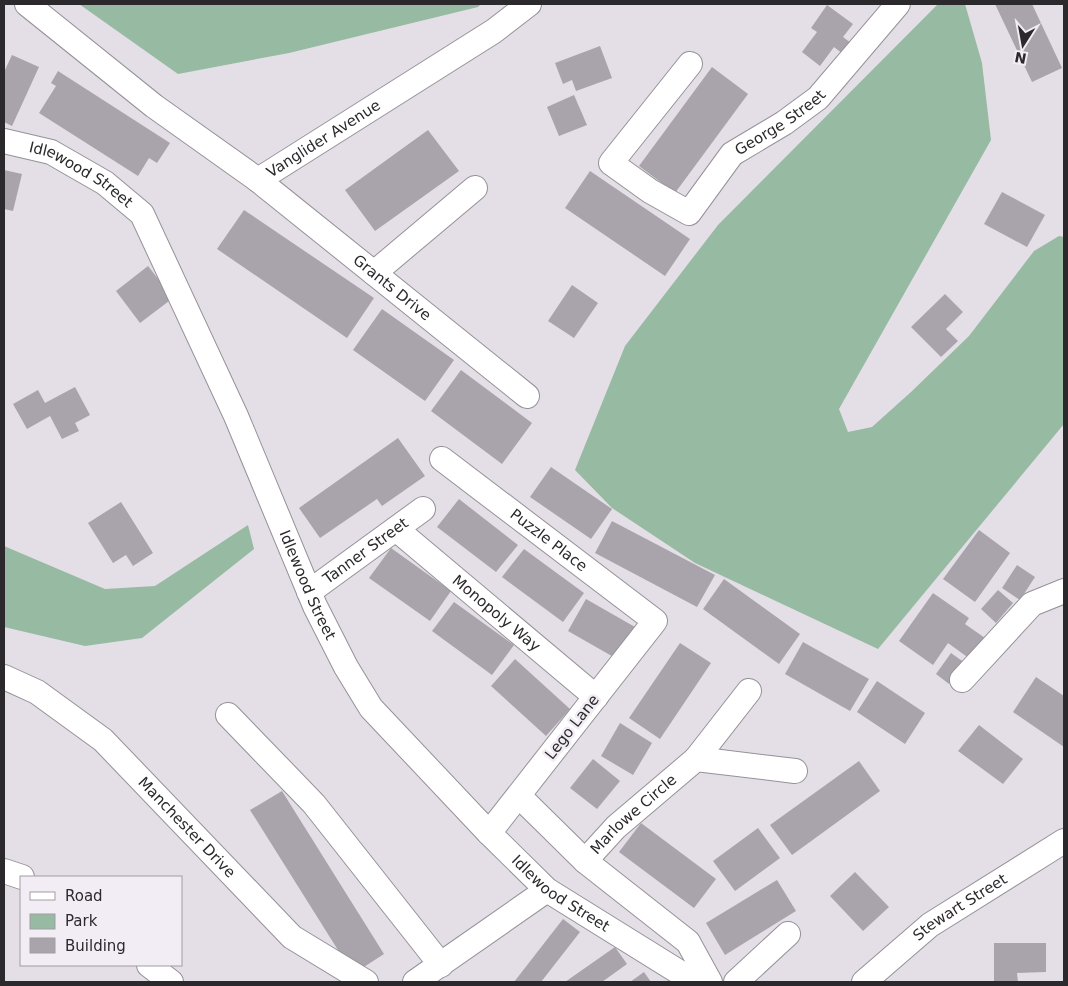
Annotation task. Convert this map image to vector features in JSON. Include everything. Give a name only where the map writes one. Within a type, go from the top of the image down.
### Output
[{"type":"street","name":"Vanglider Avenue","points":[[28,4],[154,106],[258,180],[494,31],[529,4]]},
{"type":"street","name":"George Street","points":[[690,64],[611,163],[650,191],[689,213],[732,154],[784,123],[818,98],[898,4]]},
{"type":"street","name":"Idlewood Street","points":[[4,141],[50,152],[105,183],[142,214],[236,416],[309,592],[346,667],[372,708],[490,833],[547,890],[695,982]]},
{"type":"street","name":"Grants Drive","points":[[258,180],[527,396]]},
{"type":"street","points":[[374,273],[475,188]]},
{"type":"street","name":"Puzzle Place","points":[[442,459],[655,622]]},
{"type":"street","name":"Tanner Street","points":[[309,592],[423,509]]},
{"type":"street","name":"Monopoly Way","points":[[396,529],[596,697]]},
{"type":"street","points":[[962,680],[1032,604],[1064,590]]},
{"type":"street","name":"Lego Lane","points":[[490,833],[655,622]]},
{"type":"street","name":"Manchester Drive","points":[[4,677],[37,692],[103,740],[292,937],[366,982]]},
{"type":"street","name":"Marlowe Circle","points":[[710,982],[688,942],[585,862],[616,827],[696,759],[750,691]]},
{"type":"street","points":[[228,714],[314,804],[441,965]]},
{"type":"street","points":[[696,759],[795,771]]},
{"type":"street","points":[[519,796],[585,862]]},
{"type":"street","name":"Stewart Street","points":[[864,982],[930,925],[1059,846]]},
{"type":"street","points":[[4,872],[20,876]]},
{"type":"street","points":[[415,982],[547,890]]},
{"type":"street","points":[[736,982],[788,934]]},
{"type":"street","points":[[150,966],[171,982]]},
{"type":"green space","points":[[79,4],[481,4],[478,7],[289,53],[178,74]]},
{"type":"green space","points":[[938,4],[965,4],[982,63],[991,140],[839,409],[848,432],[872,427],[969,336],[1034,251],[1059,236],[1064,237],[1064,424],[878,649],[695,563],[612,508],[575,470],[625,346],[718,225]]},
{"type":"green space","points":[[248,525],[254,549],[142,638],[85,646],[4,627],[4,546],[105,589],[155,586]]},
{"type":"building","points":[[995,4],[1032,4],[1062,68],[1032,82]]},
{"type":"building","points":[[827,5],[853,24],[843,37],[851,43],[843,54],[834,47],[820,66],[802,52],[817,32],[811,28]]},
{"type":"building","points":[[600,46],[612,78],[576,91],[572,80],[563,84],[555,63]]},
{"type":"building","points":[[12,55],[39,67],[12,126],[4,122],[4,72]]},
{"type":"building","points":[[712,67],[748,94],[675,193],[639,166]]},
{"type":"building","points":[[58,71],[170,143],[157,163],[149,158],[138,176],[39,113],[56,86],[51,83]]},
{"type":"building","points":[[574,95],[587,125],[559,136],[547,107]]},
{"type":"building","points":[[428,130],[459,171],[375,231],[345,190]]},
{"type":"building","points":[[4,170],[22,174],[13,211],[4,209]]},
{"type":"building","points":[[590,171],[690,239],[665,276],[565,208]]},
{"type":"building","points":[[1002,192],[1045,215],[1027,247],[984,224]]},
{"type":"building","points":[[244,210],[374,298],[347,338],[217,249]]},
{"type":"building","points":[[148,266],[173,298],[140,323],[116,291]]},
{"type":"building","points":[[572,285],[598,303],[574,338],[548,321]]},
{"type":"building","points":[[945,294],[963,312],[946,329],[958,341],[941,357],[911,327]]},
{"type":"building","points":[[382,309],[454,360],[425,401],[353,350]]},
{"type":"building","points":[[461,370],[532,423],[502,464],[431,411]]},
{"type":"building","points":[[75,387],[90,415],[75,423],[79,431],[62,439],[50,416],[27,429],[13,404],[38,390],[45,403]]},
{"type":"building","points":[[398,438],[425,476],[382,506],[377,499],[320,538],[299,508]]},
{"type":"building","points":[[551,467],[612,509],[591,539],[530,497]]},
{"type":"building","points":[[459,499],[518,545],[496,572],[437,527]]},
{"type":"building","points":[[121,502],[153,553],[133,566],[126,555],[113,563],[88,523]]},
{"type":"building","points":[[612,521],[715,575],[697,607],[595,553]]},
{"type":"building","points":[[979,530],[1010,553],[975,602],[943,579]]},
{"type":"building","points":[[391,548],[451,591],[430,621],[369,578]]},
{"type":"building","points":[[524,549],[584,593],[563,622],[502,577]]},
{"type":"building","points":[[1017,565],[1035,577],[1020,600],[1002,588]]},
{"type":"building","points":[[724,579],[800,634],[779,664],[703,609]]},
{"type":"building","points":[[998,590],[1013,603],[996,623],[981,609]]},
{"type":"building","points":[[933,593],[969,618],[965,624],[985,638],[970,659],[948,643],[933,665],[899,641]]},
{"type":"building","points":[[586,599],[635,627],[617,659],[568,631]]},
{"type":"building","points":[[454,602],[514,645],[492,675],[432,631]]},
{"type":"building","points":[[803,642],[869,679],[850,711],[785,674]]},
{"type":"building","points":[[680,643],[711,663],[660,739],[629,718]]},
{"type":"building","points":[[951,653],[965,663],[949,684],[936,674]]},
{"type":"building","points":[[515,659],[570,709],[546,736],[491,686]]},
{"type":"building","points":[[1036,677],[1064,696],[1064,747],[1013,712]]},
{"type":"building","points":[[877,681],[925,713],[905,744],[857,712]]},
{"type":"building","points":[[620,723],[652,743],[633,775],[601,756]]},
{"type":"building","points":[[979,725],[1023,759],[1003,784],[958,751]]},
{"type":"building","points":[[593,759],[620,781],[597,809],[570,788]]},
{"type":"building","points":[[859,761],[880,791],[792,855],[770,825]]},
{"type":"building","points":[[282,791],[384,954],[353,974],[250,810]]},
{"type":"building","points":[[641,823],[716,879],[694,908],[619,852]]},
{"type":"building","points":[[758,828],[780,858],[735,891],[713,861]]},
{"type":"building","points":[[855,872],[889,907],[863,931],[830,896]]},
{"type":"building","points":[[777,880],[796,911],[725,955],[706,923]]},
{"type":"building","points":[[563,919],[580,932],[541,982],[514,982]]},
{"type":"building","points":[[994,943],[1046,943],[1046,972],[1017,973],[1018,982],[994,982]]},
{"type":"building","points":[[615,947],[627,964],[602,982],[565,982]]},
{"type":"building","points":[[644,972],[651,982],[630,982]]}]
